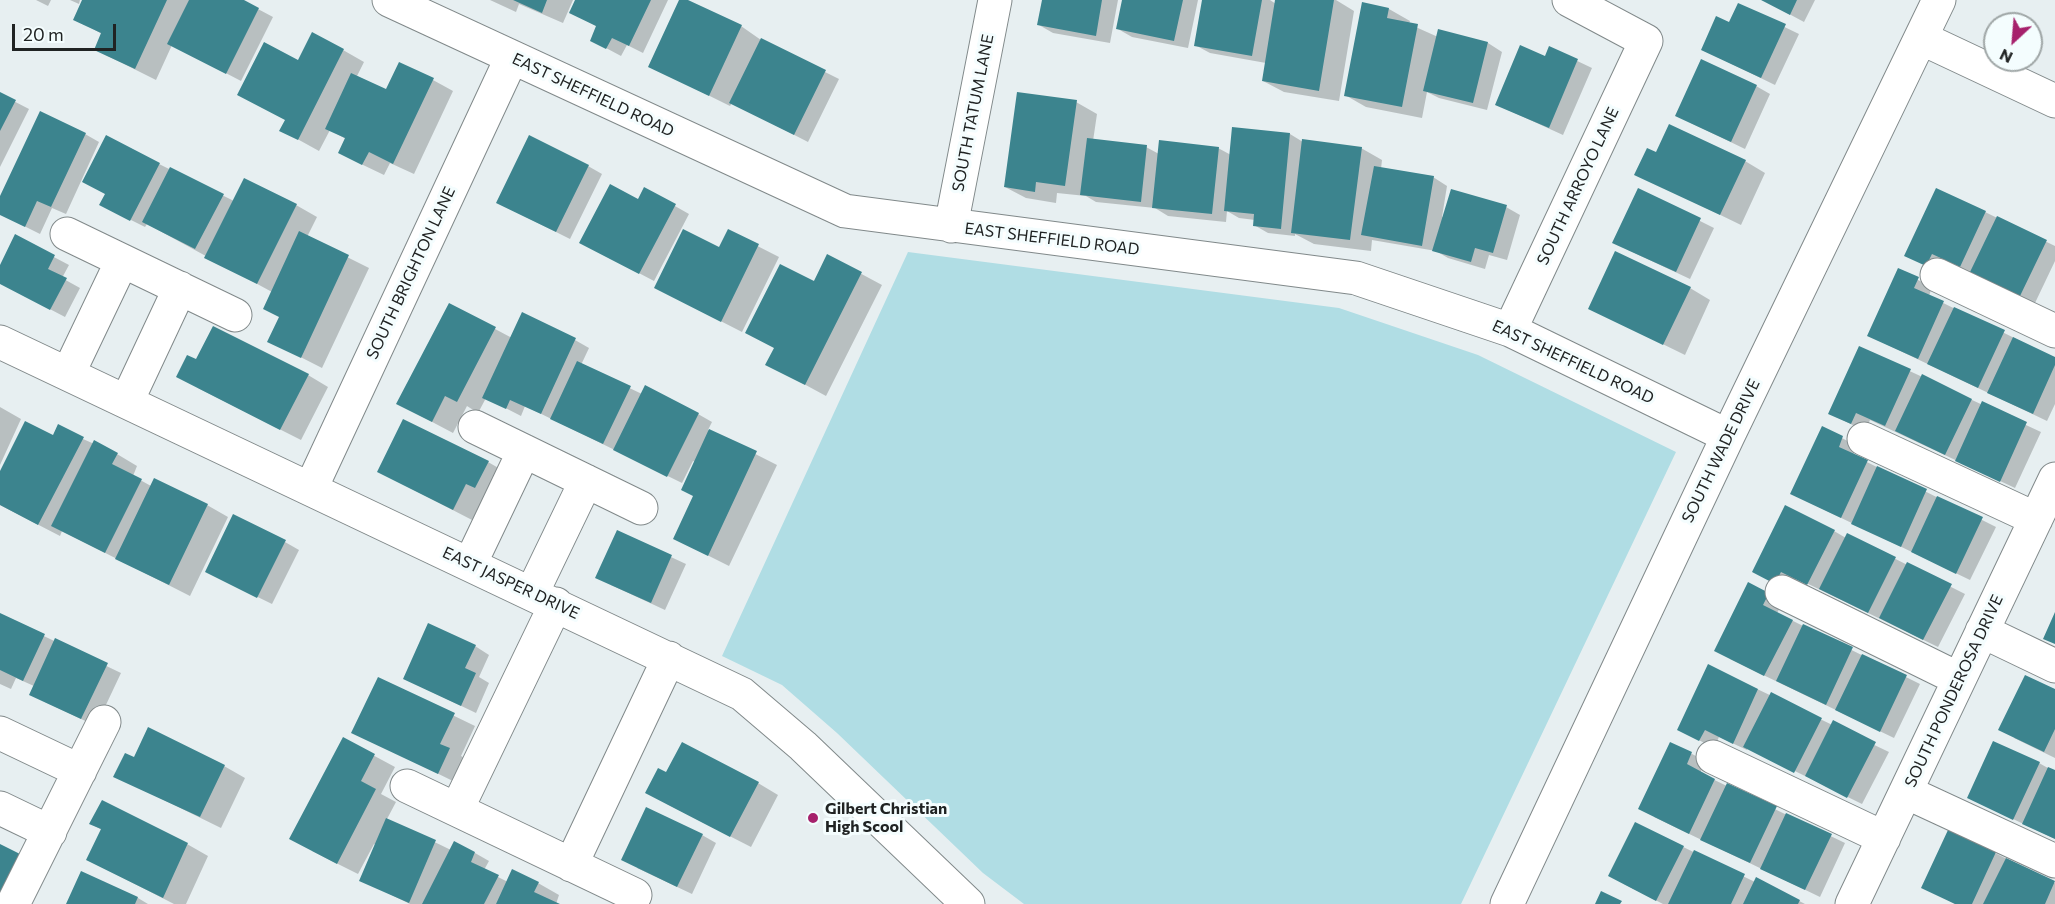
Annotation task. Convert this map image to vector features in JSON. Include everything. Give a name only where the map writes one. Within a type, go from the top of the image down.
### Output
[{"type":"street","name":"EAST SHEFFIELD ROAD","points":[[389,0],[844,211],[1356,278],[1510,330],[1728,436]]},
{"type":"street","name":"SOUTH TATUM LANE","points":[[951,226],[995,0]]},
{"type":"street","name":"SOUTH ARROYO LANE","points":[[1510,330],[1646,41],[1569,0]]},
{"type":"street","name":"SOUTH WADE DRIVE","points":[[1507,904],[1728,436],[1939,0]]},
{"type":"street","points":[[1921,38],[2055,101]]},
{"type":"street","name":"SOUTH BRIGHTON LANE","points":[[311,488],[512,57]]},
{"type":"street","points":[[67,234],[235,315]]},
{"type":"street","points":[[69,374],[122,261]]},
{"type":"street","points":[[1937,275],[2055,332]]},
{"type":"street","points":[[127,401],[180,288]]},
{"type":"street","name":"EAST JASPER DRIVE","points":[[0,342],[544,598],[742,694],[803,746],[968,904]]},
{"type":"street","points":[[475,427],[641,508]]},
{"type":"street","points":[[1864,439],[2036,519]]},
{"type":"street","points":[[470,564],[524,451]]},
{"type":"street","name":"SOUTH PONDEROSA DRIVE","points":[[1852,904],[2055,479]]},
{"type":"street","points":[[457,809],[544,598],[586,481]]},
{"type":"street","points":[[1782,592],[1959,679]]},
{"type":"street","points":[[1982,632],[2055,666]]},
{"type":"street","points":[[571,865],[669,658]]},
{"type":"street","points":[[13,904],[104,722]]},
{"type":"street","points":[[0,733],[80,771]]},
{"type":"street","points":[[1713,757],[1884,838]]},
{"type":"street","points":[[407,786],[635,896]]},
{"type":"street","points":[[1906,792],[2055,861]]},
{"type":"street","points":[[0,808],[50,832]]},
{"type":"shaded area","points":[[908,252],[1339,308],[1478,355],[1676,452],[1461,904],[1024,904],[983,873],[837,733],[782,685],[722,656]]},
{"type":"building","points":[[82,0],[167,0],[135,69],[94,50],[101,33],[73,20]]},
{"type":"building","points":[[189,0],[244,0],[259,8],[226,74],[167,44]]},
{"type":"building","points":[[513,0],[547,0],[542,13]]},
{"type":"building","points":[[575,0],[651,0],[629,46],[612,38],[606,49],[590,41],[596,26],[569,13]]},
{"type":"building","points":[[679,0],[688,0],[742,25],[709,96],[648,67]]},
{"type":"building","points":[[1042,0],[1102,0],[1096,36],[1037,25]]},
{"type":"building","points":[[1122,0],[1183,0],[1174,41],[1116,29]]},
{"type":"building","points":[[1202,0],[1262,0],[1252,56],[1194,46]]},
{"type":"building","points":[[1275,0],[1334,0],[1319,91],[1262,81]]},
{"type":"building","points":[[1761,0],[1797,0],[1790,15]]},
{"type":"building","points":[[1362,2],[1389,8],[1387,18],[1418,24],[1402,107],[1344,96]]},
{"type":"building","points":[[1738,3],[1786,24],[1761,78],[1701,50],[1716,16],[1729,22]]},
{"type":"building","points":[[1438,29],[1488,42],[1473,103],[1423,91]]},
{"type":"building","points":[[312,32],[344,49],[298,140],[279,131],[285,120],[237,95],[264,42],[298,60]]},
{"type":"building","points":[[761,38],[826,70],[794,135],[729,103]]},
{"type":"building","points":[[1520,45],[1545,56],[1549,46],[1578,59],[1549,128],[1495,105]]},
{"type":"building","points":[[1701,59],[1757,85],[1731,142],[1675,116]]},
{"type":"building","points":[[399,62],[434,78],[393,164],[369,152],[362,165],[338,153],[345,138],[325,129],[351,73],[386,89]]},
{"type":"building","points":[[0,92],[16,100],[0,131]]},
{"type":"building","points":[[1017,92],[1077,100],[1065,186],[1036,182],[1035,192],[1004,187]]},
{"type":"building","points":[[40,111],[86,133],[51,207],[37,201],[25,227],[0,215],[0,196]]},
{"type":"building","points":[[1669,124],[1746,160],[1720,215],[1634,175],[1647,148],[1656,152]]},
{"type":"building","points":[[1232,127],[1290,133],[1281,229],[1253,226],[1254,214],[1224,211]]},
{"type":"building","points":[[106,135],[160,163],[130,221],[99,205],[105,194],[82,182]]},
{"type":"building","points":[[529,135],[589,165],[556,232],[496,203]]},
{"type":"building","points":[[1087,138],[1147,145],[1141,202],[1080,195]]},
{"type":"building","points":[[1302,139],[1362,147],[1350,240],[1291,233]]},
{"type":"building","points":[[1159,140],[1219,147],[1212,214],[1152,208]]},
{"type":"building","points":[[1374,166],[1434,176],[1422,246],[1361,235]]},
{"type":"building","points":[[170,167],[224,194],[195,249],[142,222]]},
{"type":"building","points":[[244,178],[297,204],[257,284],[204,258]]},
{"type":"building","points":[[610,184],[638,199],[644,187],[676,204],[639,274],[579,243]]},
{"type":"building","points":[[1638,188],[1701,218],[1676,272],[1612,243]]},
{"type":"building","points":[[1936,188],[1986,211],[1960,267],[1932,254],[1926,266],[1904,256]]},
{"type":"building","points":[[1451,189],[1507,205],[1493,253],[1475,248],[1471,262],[1432,251]]},
{"type":"building","points":[[1997,216],[2047,240],[2020,296],[1970,272]]},
{"type":"building","points":[[683,229],[719,247],[728,229],[759,244],[721,322],[654,288]]},
{"type":"building","points":[[299,231],[349,255],[301,358],[267,342],[279,317],[263,309]]},
{"type":"building","points":[[15,234],[55,255],[48,269],[67,278],[50,310],[0,284],[0,265]]},
{"type":"building","points":[[1615,251],[1691,287],[1663,345],[1588,309]]},
{"type":"building","points":[[827,254],[862,272],[805,385],[765,365],[774,348],[745,333],[780,264],[814,281]]},
{"type":"building","points":[[1898,268],[1919,277],[1914,288],[1944,301],[1918,359],[1867,336]]},
{"type":"building","points":[[449,303],[496,327],[457,402],[445,396],[432,422],[396,404]]},
{"type":"building","points":[[1954,307],[2005,330],[1978,388],[1927,364]]},
{"type":"building","points":[[522,312],[576,338],[541,414],[510,400],[506,409],[482,398]]},
{"type":"building","points":[[213,326],[309,374],[280,430],[176,377],[187,355],[196,359]]},
{"type":"building","points":[[2013,337],[2055,357],[2055,365],[2033,414],[1987,393]]},
{"type":"building","points":[[1859,346],[1911,369],[1885,426],[1856,413],[1851,424],[1828,414]]},
{"type":"building","points":[[577,361],[631,386],[603,444],[550,419]]},
{"type":"building","points":[[1922,374],[1972,399],[1945,455],[1895,431]]},
{"type":"building","points":[[645,385],[699,413],[667,477],[613,450]]},
{"type":"building","points":[[1982,401],[2027,422],[2000,482],[1955,461]]},
{"type":"building","points":[[403,419],[489,461],[475,488],[466,484],[453,510],[377,472]]},
{"type":"building","points":[[25,421],[53,435],[58,424],[84,437],[38,525],[0,505],[0,471]]},
{"type":"building","points":[[1822,426],[1843,436],[1839,447],[1868,460],[1841,518],[1790,494]]},
{"type":"building","points":[[709,429],[757,451],[708,556],[673,539],[693,496],[681,490]]},
{"type":"building","points":[[94,440],[118,453],[112,464],[142,479],[105,553],[51,526]]},
{"type":"building","points":[[1877,466],[1927,489],[1901,547],[1851,524]]},
{"type":"building","points":[[154,478],[208,504],[169,585],[115,559]]},
{"type":"building","points":[[1937,496],[1983,517],[1956,574],[1911,552]]},
{"type":"building","points":[[1785,505],[1835,530],[1807,585],[1781,572],[1775,584],[1752,572]]},
{"type":"building","points":[[233,514],[286,540],[257,598],[205,572]]},
{"type":"building","points":[[617,530],[672,555],[651,603],[595,578]]},
{"type":"building","points":[[1847,533],[1896,557],[1868,613],[1819,589]]},
{"type":"building","points":[[1907,562],[1952,584],[1923,640],[1879,618]]},
{"type":"building","points":[[1748,582],[1769,593],[1763,605],[1793,620],[1764,676],[1714,651]]},
{"type":"building","points":[[2055,612],[2055,644],[2043,639]]},
{"type":"building","points":[[0,613],[45,634],[23,681],[0,670]]},
{"type":"building","points":[[428,623],[476,645],[465,668],[476,673],[461,706],[403,679]]},
{"type":"building","points":[[1803,624],[1853,647],[1826,705],[1776,681]]},
{"type":"building","points":[[55,638],[108,663],[81,719],[29,695]]},
{"type":"building","points":[[1862,654],[1907,675],[1880,732],[1835,710]]},
{"type":"building","points":[[1708,664],[1758,689],[1733,744],[1705,730],[1699,741],[1677,730]]},
{"type":"building","points":[[2025,675],[2055,689],[2055,729],[2044,752],[1998,730]]},
{"type":"building","points":[[378,677],[455,713],[440,744],[450,748],[438,774],[351,733]]},
{"type":"building","points":[[1771,692],[1822,718],[1794,773],[1743,747]]},
{"type":"building","points":[[1833,720],[1876,742],[1847,798],[1805,776]]},
{"type":"building","points":[[148,727],[225,765],[200,817],[113,777],[125,753],[134,757]]},
{"type":"building","points":[[343,737],[375,754],[361,781],[376,789],[337,864],[289,839]]},
{"type":"building","points":[[1993,741],[2040,762],[2013,820],[1967,798]]},
{"type":"building","points":[[682,742],[759,782],[730,837],[645,793],[658,768],[666,772]]},
{"type":"building","points":[[1670,742],[1692,752],[1687,764],[1715,779],[1689,834],[1638,809]]},
{"type":"building","points":[[2048,767],[2055,770],[2055,839],[2022,824]]},
{"type":"building","points":[[1727,783],[1777,806],[1750,863],[1700,840]]},
{"type":"building","points":[[102,800],[188,843],[163,898],[86,860],[101,829],[89,824]]},
{"type":"building","points":[[646,807],[703,834],[677,887],[621,860]]},
{"type":"building","points":[[1786,813],[1832,834],[1805,890],[1760,869]]},
{"type":"building","points":[[386,818],[436,840],[409,903],[359,881]]},
{"type":"building","points":[[1635,822],[1684,846],[1656,901],[1608,876]]},
{"type":"building","points":[[1948,830],[1996,852],[1972,904],[1955,904],[1921,888]]},
{"type":"building","points":[[454,841],[475,852],[471,862],[499,875],[484,904],[422,904]]},
{"type":"building","points":[[0,844],[20,854],[0,895]]},
{"type":"building","points":[[1694,850],[1745,874],[1731,904],[1668,904]]},
{"type":"building","points":[[2006,858],[2055,881],[2045,904],[1983,904]]},
{"type":"building","points":[[512,869],[539,882],[534,892],[560,904],[496,904]]},
{"type":"building","points":[[81,871],[138,897],[135,904],[66,904]]},
{"type":"building","points":[[1756,877],[1800,900],[1798,904],[1743,904]]},
{"type":"building","points":[[1601,891],[1622,901],[1620,904],[1595,904]]},
{"type":"place","name":"Gilbert Christian High Scool","points":[[813,818]]}]
